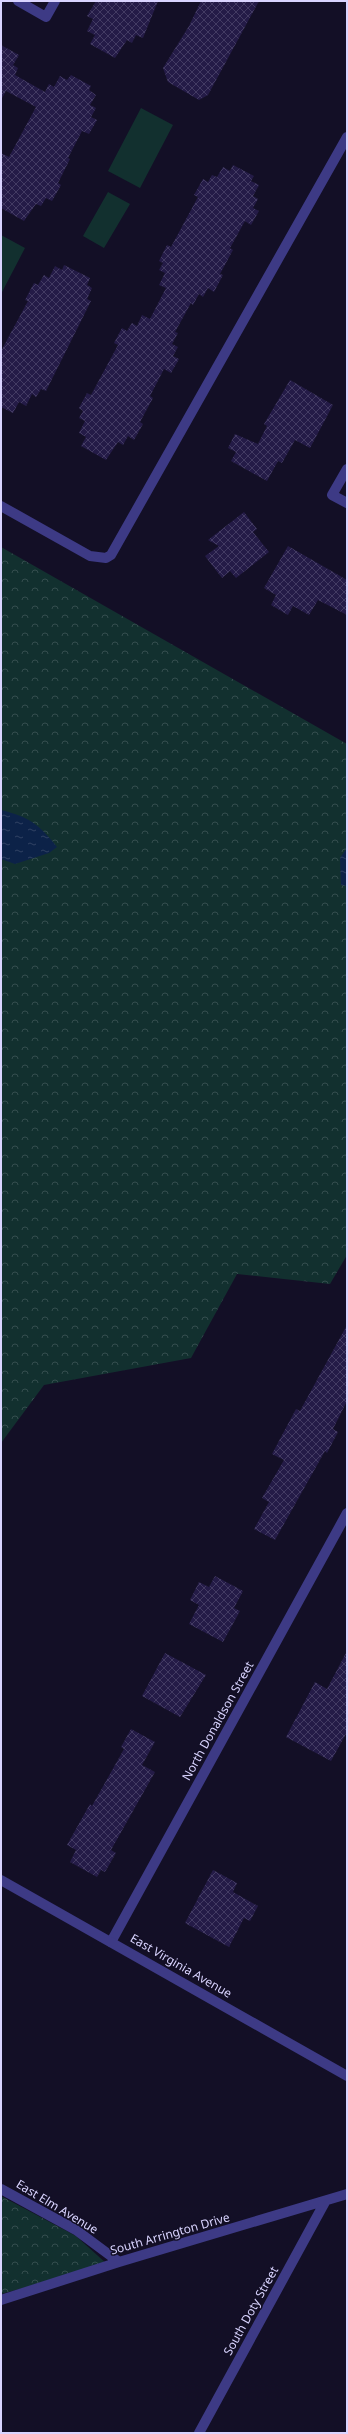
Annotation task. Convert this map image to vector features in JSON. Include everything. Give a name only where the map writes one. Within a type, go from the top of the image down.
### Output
[{"type":"street","points":[[18,1],[46,17],[55,1]]},
{"type":"street","points":[[1,506],[90,556],[106,558],[111,555],[347,136]]},
{"type":"street","points":[[347,468],[332,495],[347,503]]},
{"type":"street","name":"North Donaldson Street","points":[[111,1942],[347,1513]]},
{"type":"street","name":"East Virginia Avenue","points":[[1,1880],[347,2076]]},
{"type":"street","name":"East Elm Avenue","points":[[1,2189],[76,2230],[119,2262]]},
{"type":"street","name":"South Arrington Drive","points":[[1,2300],[119,2262],[325,2202],[347,2194]]},
{"type":"street","name":"South Doty Street","points":[[200,2433],[325,2202]]},
{"type":"green space","points":[[141,108],[173,125],[140,188],[108,171]]},
{"type":"green space","points":[[108,192],[130,204],[104,248],[83,236]]},
{"type":"green space","points":[[1,235],[25,248],[1,294]]},
{"type":"green space","points":[[1,547],[347,744],[347,1255],[330,1284],[237,1274],[191,1358],[44,1385],[1,1443]]},
{"type":"green space","points":[[1,2196],[76,2236],[108,2265],[1,2294]]},
{"type":"water","points":[[1,810],[33,822],[45,832],[57,847],[49,853],[15,864],[1,859]]},
{"type":"water","points":[[347,848],[347,886],[341,885],[340,858]]},
{"type":"building","points":[[96,1],[158,1],[143,38],[136,35],[132,43],[127,40],[115,58],[90,44],[95,35],[87,31],[93,19],[87,16]]},
{"type":"building","points":[[201,1],[259,1],[208,95],[199,100],[168,82],[163,68],[189,26]]},
{"type":"building","points":[[1,45],[19,55],[13,65],[18,68],[15,75],[45,92],[49,84],[54,87],[60,76],[67,80],[71,75],[91,86],[89,90],[96,95],[90,105],[96,108],[91,117],[97,120],[89,134],[82,131],[68,158],[70,159],[58,183],[61,185],[52,201],[46,198],[41,206],[36,204],[24,221],[1,208],[1,153],[9,157],[36,107],[6,91],[1,100]]},
{"type":"building","points":[[233,165],[254,176],[251,181],[259,185],[253,196],[258,199],[253,208],[259,211],[251,225],[245,221],[230,248],[233,250],[220,274],[223,275],[214,292],[208,288],[203,297],[199,294],[193,305],[191,303],[175,332],[178,333],[172,344],[178,347],[173,356],[179,359],[171,373],[164,369],[150,396],[153,398],[140,422],[143,424],[134,440],[128,436],[123,445],[118,442],[106,460],[81,446],[86,437],[79,433],[85,421],[79,418],[83,411],[79,408],[87,393],[91,395],[118,345],[114,343],[122,328],[127,331],[132,323],[137,326],[142,315],[150,319],[166,288],[159,285],[165,273],[159,270],[163,263],[159,261],[167,245],[171,247],[198,197],[194,195],[203,179],[208,182],[212,175],[217,177],[223,167],[230,171]]},
{"type":"building","points":[[64,265],[90,278],[87,285],[92,288],[87,299],[91,301],[46,391],[41,389],[36,397],[32,394],[26,406],[19,402],[13,413],[1,407],[1,351],[28,301],[25,300],[34,283],[38,285],[44,275],[49,278],[55,266],[62,270]]},
{"type":"building","points":[[290,380],[333,405],[310,448],[295,440],[282,463],[278,461],[267,481],[231,461],[236,452],[228,448],[235,434],[258,444],[267,426],[264,424]]},
{"type":"building","points":[[244,512],[257,529],[253,532],[269,552],[236,578],[230,571],[222,578],[205,556],[219,546],[208,540]]},
{"type":"building","points":[[288,546],[347,580],[347,615],[318,600],[309,615],[293,606],[288,615],[271,605],[276,595],[264,588]]},
{"type":"building","points":[[347,1325],[347,1401],[333,1429],[338,1432],[327,1453],[325,1451],[275,1540],[254,1529],[269,1502],[262,1498],[284,1460],[272,1454],[296,1409],[300,1411]]},
{"type":"building","points":[[215,1576],[243,1591],[234,1608],[240,1611],[223,1642],[189,1624],[199,1605],[190,1600],[199,1582],[209,1587]]},
{"type":"building","points":[[347,1651],[347,1732],[331,1761],[286,1737],[315,1682],[327,1689]]},
{"type":"building","points":[[165,1653],[206,1675],[180,1717],[142,1696]]},
{"type":"building","points":[[131,1729],[155,1742],[142,1765],[155,1772],[111,1850],[116,1853],[105,1872],[101,1870],[97,1877],[70,1862],[76,1850],[67,1845],[90,1804],[92,1806],[124,1749],[121,1747]]},
{"type":"building","points":[[213,1870],[237,1883],[233,1892],[258,1906],[250,1921],[244,1918],[229,1947],[185,1923]]}]
